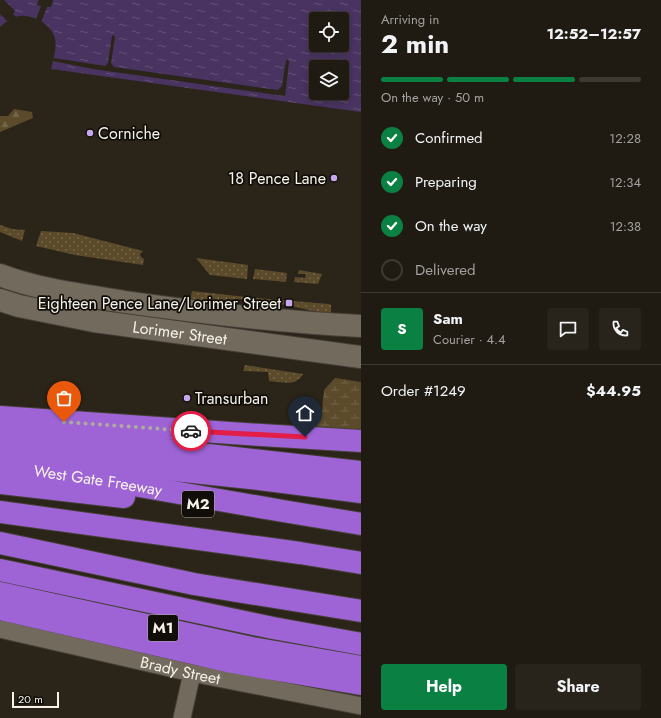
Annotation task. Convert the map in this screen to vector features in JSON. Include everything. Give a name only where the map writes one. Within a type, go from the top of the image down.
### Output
[{"type":"highway","points":[[0,417],[361,441]]},
{"type":"highway","points":[[64,422],[333,456],[361,461]]},
{"type":"highway","points":[[0,434],[119,445],[361,472]]},
{"type":"highway","points":[[0,449],[361,492]]},
{"type":"highway","name":"West Gate Freeway","points":[[0,465],[115,489],[283,511],[361,524]]},
{"type":"highway","points":[[0,483],[115,489]]},
{"type":"highway","points":[[0,512],[300,553],[361,563]]},
{"type":"highway","points":[[0,543],[194,584],[361,612]]},
{"type":"highway","points":[[0,570],[273,628],[361,644]]},
{"type":"highway","name":"M1","points":[[0,593],[252,648],[361,667]]},
{"type":"highway","points":[[0,608],[232,662],[361,684]]},
{"type":"main road","name":"Lorimer Street","points":[[0,275],[39,287],[143,304],[247,317],[361,326]]},
{"type":"main road","name":"Lorimer Street","points":[[0,300],[26,308],[94,321],[361,357]]},
{"type":"street","name":"Brady Street","points":[[0,628],[192,673],[361,706]]},
{"type":"street","points":[[182,718],[192,673]]},
{"type":"green space","points":[[14,109],[32,112],[33,118],[0,132],[0,116],[8,116]]},
{"type":"green space","points":[[0,225],[12,229],[25,230],[22,241],[0,232]]},
{"type":"green space","points":[[41,231],[73,233],[143,251],[140,254],[144,259],[143,265],[75,255],[36,246]]},
{"type":"green space","points":[[196,258],[248,265],[247,279],[210,275]]},
{"type":"green space","points":[[255,269],[287,273],[286,282],[253,279]]},
{"type":"green space","points":[[299,270],[322,274],[318,284],[294,282],[295,277],[305,278],[306,274],[298,274]]},
{"type":"green space","points":[[192,291],[329,304],[331,305],[331,313],[321,313],[287,305],[242,299],[193,301],[190,300]]},
{"type":"green space","points":[[245,365],[303,374],[297,381],[293,382],[284,383],[269,381],[268,372],[243,371]]},
{"type":"green space","points":[[335,378],[361,382],[361,434],[298,433],[300,418],[321,420],[324,390]]},
{"type":"water","points":[[0,0],[361,0],[361,112],[51,69],[55,51],[55,39],[50,29],[40,20],[27,16],[15,17],[0,27]]},
{"type":"pier","points":[[0,0],[4,0],[15,11],[13,14],[16,17],[7,21],[0,14]]},
{"type":"pier","points":[[39,0],[53,0],[51,7],[47,7],[41,22],[36,19],[41,6],[37,5]]},
{"type":"pier","points":[[114,35],[115,37],[111,63],[114,67],[278,90],[282,86],[286,61],[288,59],[289,62],[285,96],[93,69],[53,61],[54,58],[105,66],[108,63],[112,36]]},
{"type":"way so far","points":[[64,422],[191,431]]},
{"type":"place","name":"Corniche","points":[[90,133]]},
{"type":"place","name":"18 Pence Lane","points":[[334,178]]},
{"type":"place","name":"Eighteen Pence Lane/Lorimer Street","points":[[289,303]]},
{"type":"place","name":"Transurban","points":[[187,398]]},
{"type":"route","points":[[191,431],[305,437]]}]
